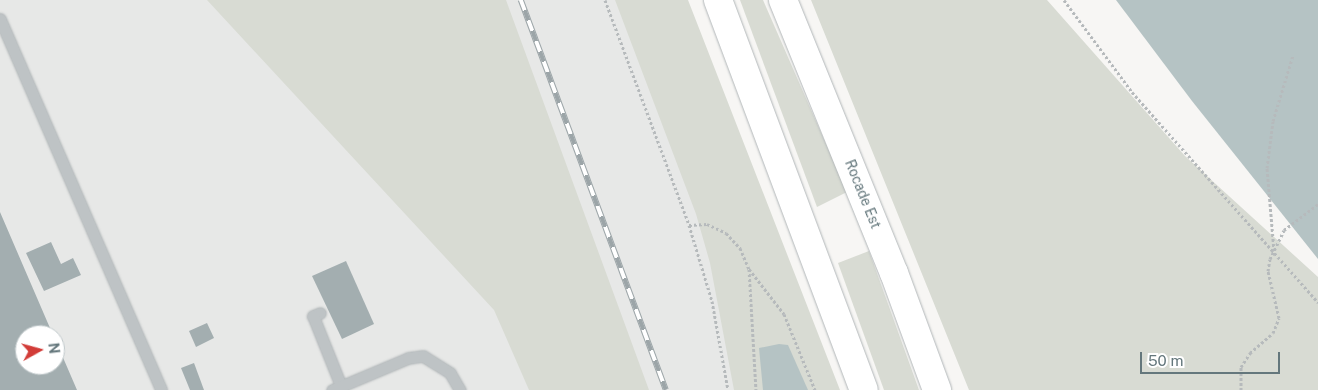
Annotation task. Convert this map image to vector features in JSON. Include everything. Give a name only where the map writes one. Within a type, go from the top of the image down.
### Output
[{"type":"highway","points":[[718,0],[864,390]]},
{"type":"highway","name":"Rocade Est","points":[[783,0],[894,273],[937,390]]},
{"type":"lane","points":[[0,19],[161,390]]},
{"type":"lane","points":[[320,313],[313,316],[336,388],[408,358],[423,356],[450,373],[460,390]]},
{"type":"path","points":[[605,0],[689,225],[712,301],[728,390]]},
{"type":"path","points":[[1064,0],[1132,92],[1318,302]]},
{"type":"path","points":[[1274,252],[1267,168],[1274,121],[1293,55]]},
{"type":"path","points":[[1241,390],[1241,367],[1250,353],[1273,333],[1279,318],[1268,270],[1274,252],[1284,230],[1318,204]]},
{"type":"path","points":[[689,225],[707,224],[726,233],[740,248],[749,269],[784,314],[815,390]]},
{"type":"path","points":[[749,269],[756,390]]},
{"type":"shaded area","points":[[0,0],[660,0],[817,390],[0,390]]},
{"type":"shaded area","points":[[207,0],[506,0],[649,390],[529,390],[494,310]]},
{"type":"shaded area","points":[[615,0],[688,0],[840,390],[734,390],[710,263],[696,214]]},
{"type":"shaded area","points":[[740,0],[763,0],[847,192],[817,207]]},
{"type":"shaded area","points":[[811,0],[1047,0],[1185,156],[1318,277],[1318,390],[969,390]]},
{"type":"shaded area","points":[[1116,0],[1318,0],[1318,259],[1192,101]]},
{"type":"shaded area","points":[[869,251],[919,390],[884,390],[838,263]]},
{"type":"shaded area","points":[[779,344],[788,345],[808,390],[763,390],[759,348]]},
{"type":"building","points":[[0,212],[49,325],[15,325],[15,375],[65,375],[65,362],[77,390],[0,390]]},
{"type":"building","points":[[51,242],[61,264],[73,258],[81,275],[44,291],[26,253]]},
{"type":"building","points":[[346,261],[374,324],[342,339],[312,276]]},
{"type":"building","points":[[207,323],[214,338],[196,347],[189,331]]},
{"type":"building","points":[[194,363],[204,390],[190,390],[181,368]]},
{"type":"railway","points":[[521,0],[666,390]]}]
